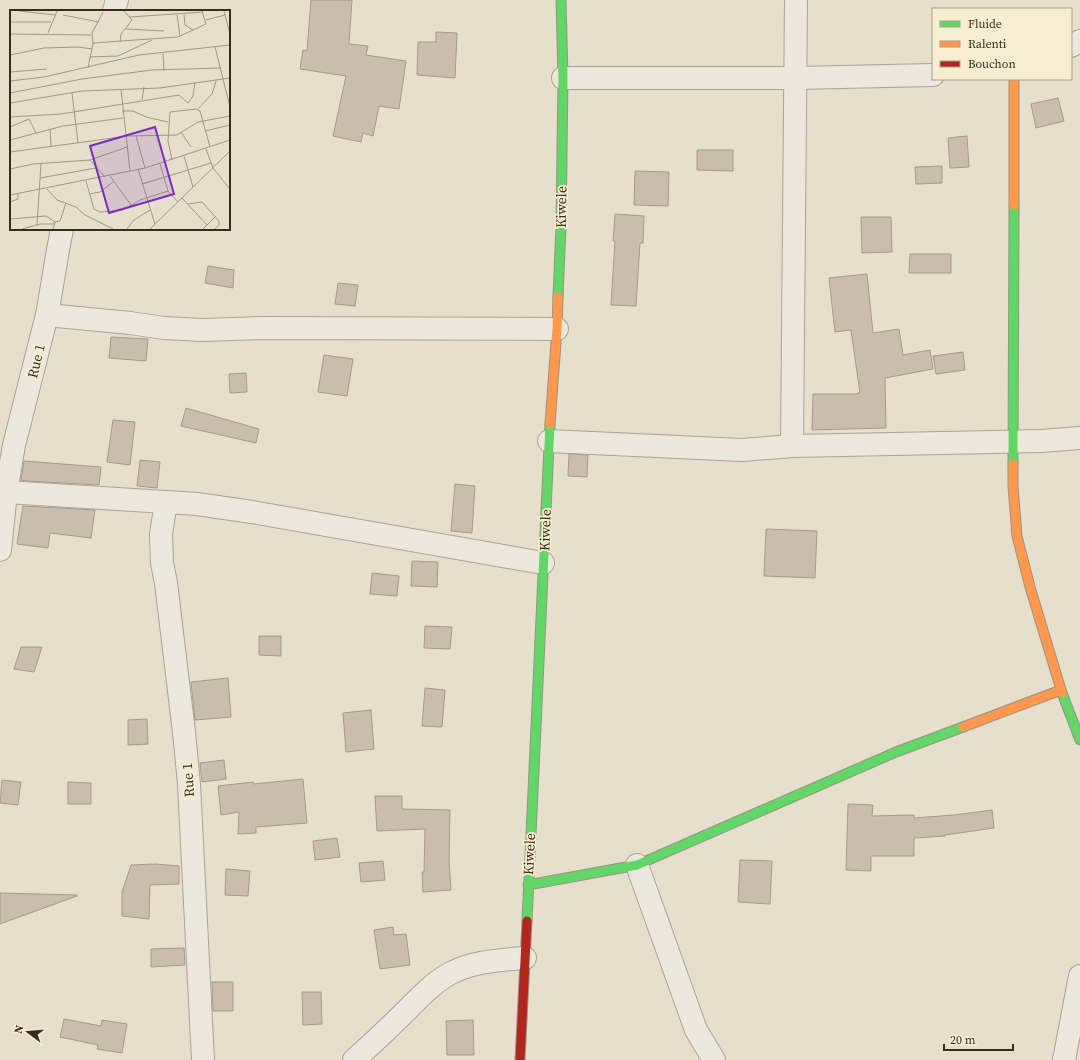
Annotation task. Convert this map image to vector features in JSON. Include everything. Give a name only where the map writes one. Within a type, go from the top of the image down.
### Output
[{"type":"street","points":[[114,10],[117,0]]},
{"type":"street","name":"Kiwele","points":[[520,1060],[548,441],[557,329],[561,226],[563,78],[562,0]]},
{"type":"street","points":[[792,446],[796,0]]},
{"type":"street","points":[[563,78],[795,78],[932,75]]},
{"type":"street","points":[[1014,80],[1013,486],[1017,536],[1030,587],[1061,690],[1080,740]]},
{"type":"street","name":"Rue 1","points":[[0,550],[3,491],[47,315],[62,230]]},
{"type":"street","points":[[47,315],[130,323],[164,328],[202,330],[264,328],[557,329]]},
{"type":"street","points":[[548,441],[742,450],[792,446],[1080,438]]},
{"type":"street","points":[[3,491],[197,504],[252,512],[543,563]]},
{"type":"street","name":"Rue 1","points":[[166,502],[161,534],[162,563],[166,583],[189,784],[203,1060]]},
{"type":"street","points":[[528,885],[637,865],[896,752],[1061,690]]},
{"type":"street","points":[[637,865],[696,1030],[714,1060]]},
{"type":"street","points":[[354,1060],[434,984],[452,972],[484,962],[525,958]]},
{"type":"street","points":[[1064,1060],[1080,976]]},
{"type":"building","points":[[311,0],[352,0],[349,44],[368,46],[366,55],[406,61],[399,109],[379,106],[373,136],[363,133],[361,142],[333,136],[346,76],[300,69],[303,50],[307,51]]},
{"type":"building","points":[[436,32],[457,33],[455,78],[417,75],[418,42],[436,42]]},
{"type":"building","points":[[1058,98],[1064,121],[1036,128],[1031,104]]},
{"type":"building","points":[[967,136],[969,167],[950,168],[948,138]]},
{"type":"building","points":[[697,150],[733,150],[733,171],[697,170]]},
{"type":"building","points":[[942,166],[942,183],[916,184],[915,167]]},
{"type":"building","points":[[635,171],[669,172],[668,206],[634,205]]},
{"type":"building","points":[[615,214],[644,216],[643,243],[640,243],[636,306],[611,305]]},
{"type":"building","points":[[861,217],[891,217],[892,252],[862,253]]},
{"type":"building","points":[[910,254],[951,254],[951,273],[909,273]]},
{"type":"building","points":[[208,266],[234,270],[233,288],[205,283]]},
{"type":"building","points":[[867,274],[873,333],[899,329],[903,355],[930,350],[933,369],[885,378],[886,428],[812,430],[813,394],[860,393],[851,330],[835,332],[829,278]]},
{"type":"building","points":[[338,283],[358,285],[355,306],[335,304]]},
{"type":"building","points":[[111,337],[148,339],[146,361],[109,358]]},
{"type":"building","points":[[963,352],[965,370],[936,374],[933,356]]},
{"type":"building","points":[[324,355],[353,359],[347,396],[318,392]]},
{"type":"building","points":[[246,373],[247,392],[230,393],[229,374]]},
{"type":"building","points":[[186,408],[259,429],[256,443],[181,426]]},
{"type":"building","points":[[113,420],[135,422],[130,465],[107,462]]},
{"type":"building","points":[[569,454],[588,455],[587,477],[568,476]]},
{"type":"building","points":[[140,460],[160,462],[157,488],[137,486]]},
{"type":"building","points":[[24,461],[101,467],[99,485],[21,480]]},
{"type":"building","points":[[455,484],[475,486],[472,533],[451,531]]},
{"type":"building","points":[[23,506],[95,510],[91,538],[50,533],[48,548],[17,544]]},
{"type":"building","points":[[766,529],[817,531],[815,578],[764,576]]},
{"type":"building","points":[[412,561],[438,562],[437,587],[411,586]]},
{"type":"building","points":[[372,573],[399,576],[397,596],[370,594]]},
{"type":"building","points":[[425,626],[452,627],[450,649],[424,648]]},
{"type":"building","points":[[259,636],[281,636],[281,656],[259,655]]},
{"type":"building","points":[[21,647],[42,647],[34,672],[14,669]]},
{"type":"building","points":[[228,678],[231,717],[195,720],[191,682]]},
{"type":"building","points":[[425,688],[445,690],[442,727],[422,726]]},
{"type":"building","points":[[371,710],[374,749],[346,752],[343,713]]},
{"type":"building","points":[[147,719],[148,744],[128,745],[128,720]]},
{"type":"building","points":[[224,760],[226,779],[202,782],[200,763]]},
{"type":"building","points":[[303,779],[307,823],[256,827],[256,833],[238,834],[239,812],[221,815],[218,786]]},
{"type":"building","points":[[2,780],[21,782],[18,805],[0,803]]},
{"type":"building","points":[[68,782],[91,783],[91,804],[68,804]]},
{"type":"building","points":[[375,796],[402,796],[402,809],[450,810],[449,860],[451,890],[423,892],[422,872],[424,872],[425,829],[377,831]]},
{"type":"building","points":[[848,804],[873,805],[872,816],[914,815],[914,818],[992,810],[994,828],[945,836],[914,838],[914,856],[871,856],[871,871],[846,870]]},
{"type":"building","points":[[337,838],[340,857],[315,860],[313,841]]},
{"type":"building","points":[[740,860],[772,861],[770,904],[738,902]]},
{"type":"building","points":[[383,861],[385,880],[361,882],[359,863]]},
{"type":"building","points":[[156,864],[179,866],[179,884],[150,885],[149,919],[122,916],[122,892],[131,865]]},
{"type":"building","points":[[226,869],[250,871],[248,896],[225,895]]},
{"type":"building","points":[[0,893],[77,895],[77,896],[0,924]]},
{"type":"building","points":[[393,927],[394,935],[406,934],[410,965],[380,969],[374,930]]},
{"type":"building","points":[[184,948],[185,965],[151,967],[151,949]]},
{"type":"building","points":[[212,982],[233,982],[233,1011],[213,1011]]},
{"type":"building","points":[[302,992],[321,992],[322,1024],[303,1025]]},
{"type":"building","points":[[64,1019],[101,1026],[102,1020],[127,1024],[122,1053],[97,1049],[98,1045],[60,1037]]},
{"type":"building","points":[[473,1020],[474,1055],[447,1055],[446,1021]]},
{"type":"traffic: fast","points":[[558,297],[561,226],[563,78],[561,0]]},
{"type":"traffic: fast","points":[[1013,464],[1014,205]]},
{"type":"traffic: fast","points":[[527,921],[550,424]]},
{"type":"traffic: fast","points":[[1062,693],[1080,740]]},
{"type":"traffic: fast","points":[[528,885],[637,865],[896,752],[963,727]]},
{"type":"traffic: slow","points":[[1014,80],[1014,205]]},
{"type":"traffic: slow","points":[[550,424],[558,297]]},
{"type":"traffic: slow","points":[[1013,464],[1013,486],[1017,536],[1030,587],[1062,693]]},
{"type":"traffic: slow","points":[[963,727],[1061,690]]},
{"type":"traffic: jam","points":[[520,1060],[527,921]]}]
